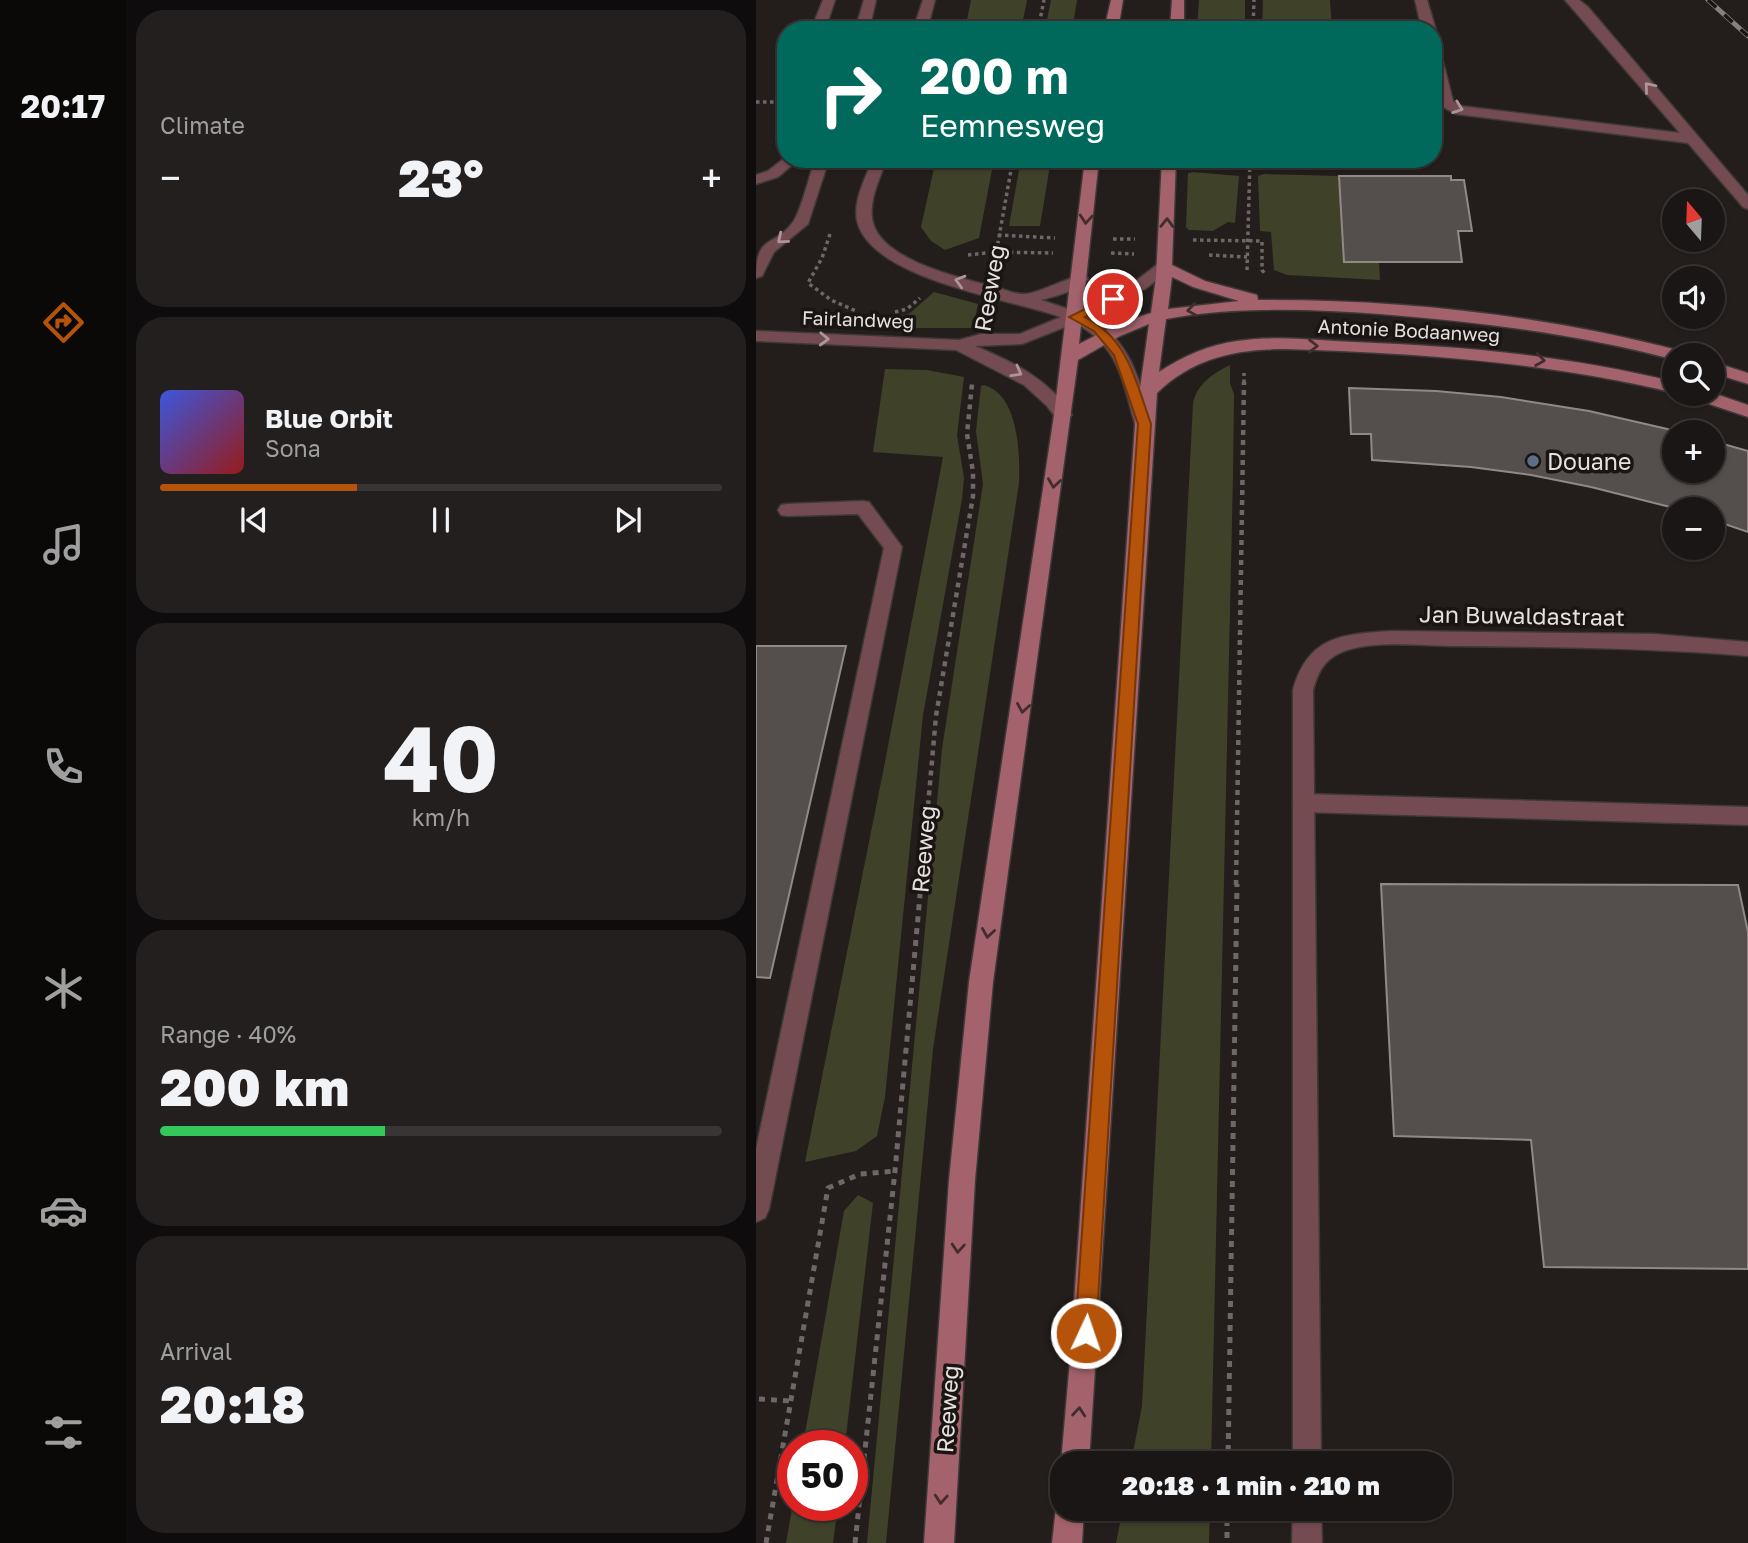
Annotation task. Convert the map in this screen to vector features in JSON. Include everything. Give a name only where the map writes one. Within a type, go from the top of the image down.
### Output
[{"type":"main road","points":[[1113,21],[1117,0]]},
{"type":"main road","points":[[1177,21],[1178,0]]},
{"type":"main road","name":"Reeweg","points":[[939,1543],[962,1180],[981,982],[1063,415],[1091,168]]},
{"type":"main road","points":[[1076,1451],[1144,424],[1165,260],[1169,168]]},
{"type":"main road","name":"Antonie Bodaanweg","points":[[1165,260],[1192,282],[1273,305]]},
{"type":"main road","name":"Antonie Bodaanweg","points":[[1070,357],[1107,337],[1159,316],[1209,308],[1273,305],[1405,311],[1512,323],[1611,339],[1662,352]]},
{"type":"main road","name":"Antonie Bodaanweg","points":[[1150,390],[1172,370],[1189,362],[1225,348],[1245,346],[1326,346],[1496,355],[1594,369],[1662,385]]},
{"type":"main road","points":[[1725,371],[1748,379]]},
{"type":"main road","points":[[1725,403],[1748,411]]},
{"type":"main road","points":[[1067,1543],[1069,1521]]},
{"type":"street","points":[[822,21],[830,0]]},
{"type":"street","points":[[864,21],[870,0]]},
{"type":"street","points":[[923,21],[929,0]]},
{"type":"street","points":[[1422,0],[1427,21]]},
{"type":"street","points":[[1571,0],[1583,10],[1748,204]]},
{"type":"street","points":[[1442,87],[1446,103],[1456,110],[1693,139]]},
{"type":"street","points":[[756,180],[781,168]]},
{"type":"street","points":[[756,273],[768,250],[800,224],[819,168]]},
{"type":"street","points":[[877,168],[864,205],[866,229],[874,243],[885,253],[915,267],[1026,299],[1098,328],[1120,354],[1144,424]]},
{"type":"street","points":[[959,345],[981,339],[1022,339],[1139,286],[1165,260]]},
{"type":"street","points":[[1026,299],[1063,289],[1080,279]]},
{"type":"street","name":"Fairlandweg","points":[[756,336],[959,345]]},
{"type":"street","points":[[959,345],[1032,381],[1055,401],[1063,415]]},
{"type":"street","points":[[756,1209],[893,547],[863,507],[787,510]]},
{"type":"street","name":"Jan Buwaldastraat","points":[[1304,803],[1303,690],[1307,672],[1325,649],[1350,641],[1392,638],[1654,641],[1748,649]]},
{"type":"street","points":[[1307,1451],[1304,803],[1748,816]]},
{"type":"street","points":[[1307,1521],[1307,1543]]},
{"type":"path","points":[[1040,21],[1044,0]]},
{"type":"path","points":[[1253,21],[1254,0]]},
{"type":"path","points":[[756,102],[777,102]]},
{"type":"path","name":"Reeweg","points":[[989,290],[1011,168]]},
{"type":"path","points":[[1245,298],[1250,168]]},
{"type":"path","points":[[995,252],[1083,253],[1165,260],[1247,257]]},
{"type":"path","points":[[1228,1451],[1245,346]]},
{"type":"path","name":"Reeweg","points":[[855,1543],[895,1171],[936,716],[973,496],[973,472],[967,434],[970,394],[978,353]]},
{"type":"path","points":[[766,1543],[828,1188],[844,1177],[866,1171],[895,1171]]},
{"type":"path","points":[[759,1399],[791,1401]]},
{"type":"path","points":[[1227,1521],[1227,1543]]},
{"type":"green space","points":[[971,0],[1027,0],[1023,21],[967,21]]},
{"type":"green space","points":[[1051,0],[1077,0],[1074,21],[1047,21]]},
{"type":"green space","points":[[1199,0],[1245,0],[1245,21],[1198,21]]},
{"type":"green space","points":[[1263,0],[1330,0],[1331,21],[1262,21]]},
{"type":"green space","points":[[934,168],[992,168],[979,238],[945,250],[931,241],[921,227]]},
{"type":"green space","points":[[1019,168],[1050,168],[1040,226],[1009,226]]},
{"type":"green space","points":[[1188,173],[1239,176],[1235,223],[1228,222],[1213,231],[1189,230],[1186,227]]},
{"type":"green space","points":[[1258,176],[1339,176],[1344,261],[1379,262],[1380,280],[1287,275],[1274,270],[1271,232],[1260,231]]},
{"type":"green space","points":[[934,292],[978,304],[973,328],[896,328],[898,317],[910,313]]},
{"type":"green space","points":[[1230,365],[1230,384],[1234,394],[1211,1451],[1133,1451],[1142,1406],[1193,404],[1206,380]]},
{"type":"green space","points":[[885,369],[927,370],[964,377],[957,435],[964,478],[962,499],[923,715],[885,1097],[877,1136],[856,1151],[805,1162],[943,457],[873,452]]},
{"type":"green space","points":[[981,386],[996,391],[1011,413],[1018,442],[1019,483],[933,1049],[886,1543],[867,1543],[942,749],[983,484],[976,431]]},
{"type":"green space","points":[[858,1195],[873,1203],[847,1430],[806,1430],[844,1211]]},
{"type":"green space","points":[[790,1521],[836,1521],[833,1543],[786,1543]]},
{"type":"green space","points":[[1120,1521],[1210,1521],[1209,1543],[1116,1543]]},
{"type":"building","points":[[1339,176],[1451,176],[1451,180],[1464,180],[1472,231],[1458,231],[1462,262],[1344,262]]},
{"type":"building","name":"Douane","points":[[1349,388],[1436,391],[1501,397],[1589,411],[1662,428],[1662,483],[1725,483],[1725,444],[1748,451],[1748,532],[1725,524],[1725,497],[1662,497],[1662,505],[1531,475],[1471,467],[1372,460],[1371,434],[1351,434]]},
{"type":"building","points":[[756,646],[846,646],[770,978],[756,977]]},
{"type":"building","points":[[1381,884],[1738,885],[1748,932],[1748,1269],[1544,1267],[1531,1140],[1394,1136]]},
{"type":"railway","points":[[1708,0],[1748,36]]},
{"type":"place","name":"Douane","points":[[1533,461]]},
{"type":"route","points":[[1086,1333],[1144,424],[1120,354],[1098,328],[1075,317],[1113,299]]}]
